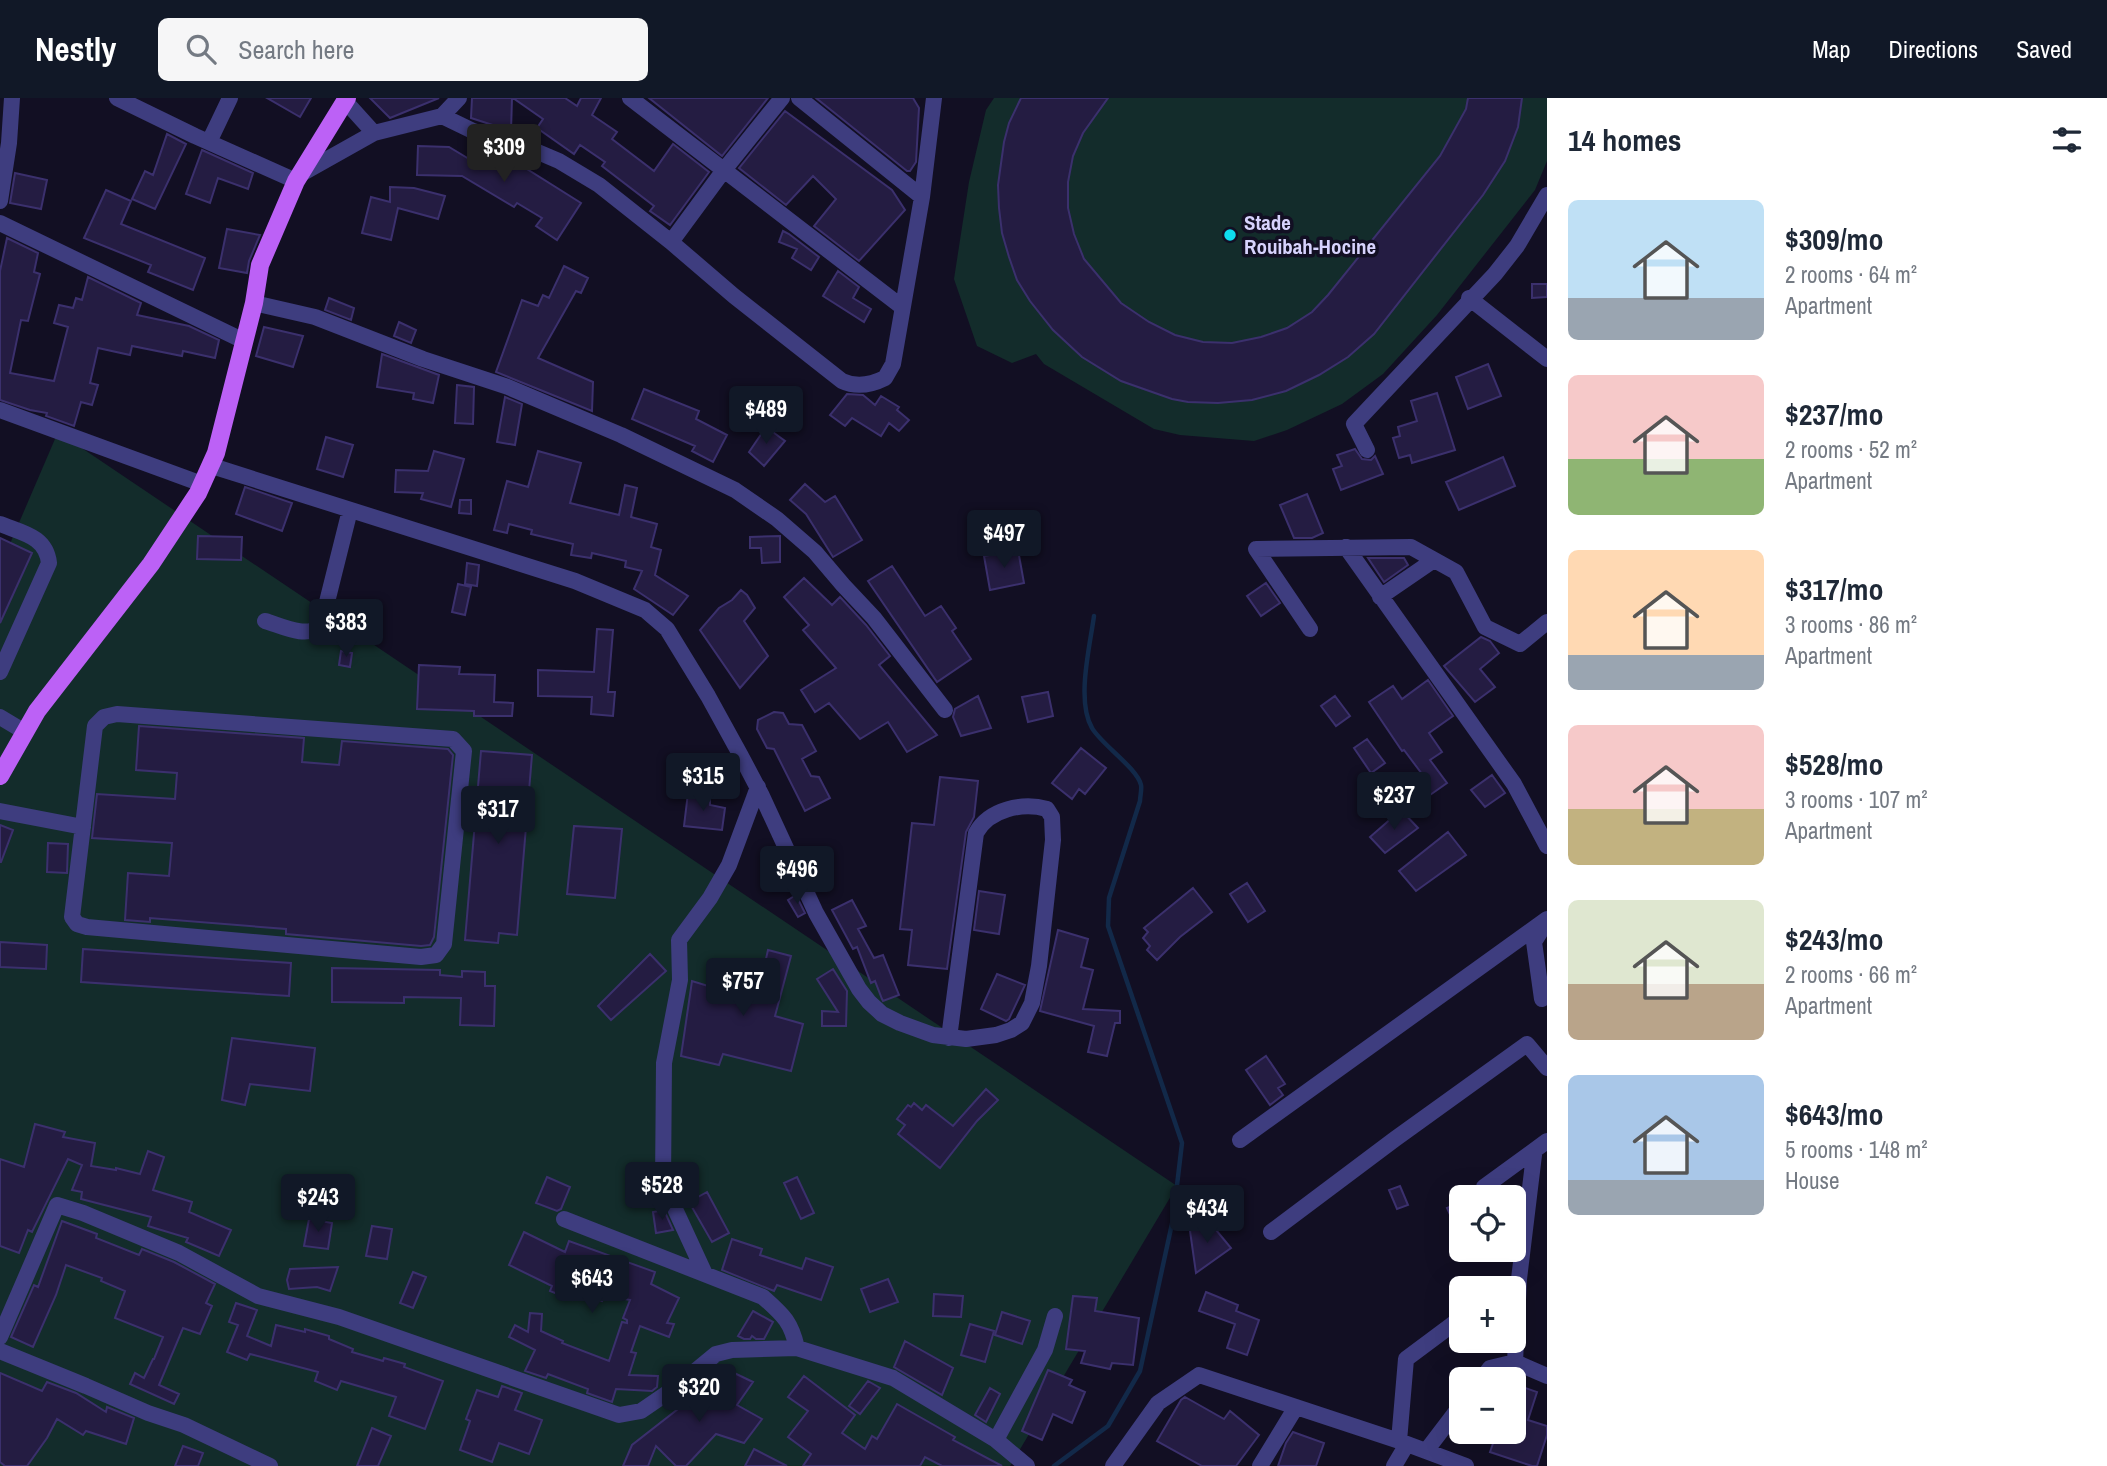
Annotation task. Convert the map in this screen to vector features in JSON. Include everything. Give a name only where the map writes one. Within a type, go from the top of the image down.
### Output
[{"type":"main road","points":[[0,776],[37,710],[151,564],[212,466],[254,303],[260,265],[298,177],[346,99]]},
{"type":"street","points":[[1,196],[12,98]]},
{"type":"street","points":[[117,98],[209,142],[298,177],[374,133],[442,116],[459,98]]},
{"type":"street","points":[[209,142],[230,98]]},
{"type":"street","points":[[630,98],[902,307]]},
{"type":"street","points":[[671,242],[782,98]]},
{"type":"street","points":[[799,98],[922,197]]},
{"type":"street","points":[[442,116],[473,131],[533,149],[579,172],[606,190],[842,381],[853,386],[881,381],[888,375],[893,364],[922,197],[934,98]]},
{"type":"street","points":[[346,99],[374,133]]},
{"type":"street","points":[[1367,450],[1354,424],[1494,274],[1517,246],[1547,195]]},
{"type":"street","points":[[0,223],[244,341]]},
{"type":"street","points":[[1469,298],[1547,359]]},
{"type":"street","points":[[254,303],[315,317],[423,359],[508,387],[621,435],[735,490],[777,519],[815,552],[874,618],[945,709]]},
{"type":"street","points":[[0,411],[202,484]]},
{"type":"street","points":[[212,466],[575,581],[645,610],[667,629],[708,696],[758,787],[816,913],[859,989],[882,1014],[908,1027],[948,1038],[982,1038],[1011,1030],[1022,1023],[1032,1003],[1039,966],[1053,840],[1052,817],[1047,809],[1030,807],[1002,811],[987,818],[976,832],[948,1038]]},
{"type":"street","points":[[265,621],[307,633],[316,631],[321,626],[350,510]]},
{"type":"street","points":[[0,524],[42,542],[48,552],[49,563],[0,672]]},
{"type":"street","points":[[1346,547],[1514,784],[1547,847]]},
{"type":"street","points":[[1310,628],[1256,549],[1411,547],[1456,572],[1485,627],[1520,644],[1541,626],[1547,644]]},
{"type":"street","points":[[1380,597],[1434,560]]},
{"type":"street","points":[[117,713],[436,736],[453,739],[464,751],[444,944],[436,955],[421,957],[77,924],[72,917],[83,827],[95,726],[104,717],[117,713]]},
{"type":"street","points":[[0,717],[25,732]]},
{"type":"street","points":[[705,1274],[663,1183],[664,1062],[680,980],[679,940],[702,910],[729,865],[758,787]]},
{"type":"street","points":[[0,811],[83,827]]},
{"type":"street","points":[[1542,999],[1534,942],[1547,920]]},
{"type":"street","points":[[1240,1140],[1547,920]]},
{"type":"street","points":[[1271,1232],[1527,1044],[1547,1068]]},
{"type":"street","points":[[1487,1185],[1547,1141]]},
{"type":"street","points":[[1533,1153],[1547,1171]]},
{"type":"street","points":[[1514,1276],[1533,1153]]},
{"type":"street","points":[[0,1337],[57,1205],[83,1213],[178,1253],[258,1296],[339,1317],[619,1415],[641,1411],[716,1354],[732,1350],[797,1348],[893,1377],[996,1440],[1027,1466]]},
{"type":"street","points":[[564,1220],[763,1297],[793,1328],[797,1348]]},
{"type":"street","points":[[996,1440],[1045,1350],[1055,1316]]},
{"type":"street","points":[[1394,1466],[1403,1443],[1406,1359],[1449,1327]]},
{"type":"street","points":[[0,1352],[86,1385],[148,1413],[184,1425],[270,1466]]},
{"type":"street","points":[[1515,1353],[1515,1362]]},
{"type":"street","points":[[1494,1367],[1515,1362],[1547,1376]]},
{"type":"street","points":[[1113,1466],[1158,1404],[1199,1376],[1466,1466]]},
{"type":"street","points":[[1259,1466],[1296,1408]]},
{"type":"street","points":[[1426,1451],[1449,1421]]},
{"type":"green space","name":"Stade Rouibah-Hocine","points":[[994,98],[1547,98],[1547,161],[1535,190],[1437,315],[1383,374],[1342,404],[1287,430],[1254,441],[1180,435],[1154,429],[1044,364],[1036,354],[1012,363],[977,346],[954,279],[969,182],[986,110]]},
{"type":"green space","points":[[58,432],[1177,1186],[1010,1466],[0,1466],[0,567]]},
{"type":"building","points":[[267,98],[311,98],[300,117]]},
{"type":"building","points":[[370,98],[439,98],[390,118]]},
{"type":"building","points":[[472,98],[512,98],[511,131],[471,118]]},
{"type":"building","points":[[513,98],[565,98],[577,106],[581,98],[601,98],[592,115],[617,132],[612,139],[654,171],[673,144],[709,172],[670,225],[650,211],[654,206],[602,166],[605,162],[580,145],[574,154],[537,128],[543,119]]},
{"type":"building","points":[[649,98],[768,98],[722,156]]},
{"type":"building","points":[[816,98],[913,98],[919,108],[916,162],[910,171],[907,171]]},
{"type":"building","points":[[1021,98],[1108,98],[1083,133],[1073,156],[1068,182],[1068,208],[1084,259],[1121,303],[1149,322],[1175,335],[1203,342],[1232,343],[1287,328],[1312,312],[1440,156],[1466,109],[1468,98],[1522,98],[1518,127],[1505,161],[1483,195],[1374,334],[1348,357],[1286,391],[1252,400],[1218,403],[1172,399],[1121,381],[1082,357],[1053,330],[1030,301],[1017,280],[1009,257],[999,208],[998,185],[1004,142],[1009,123]]},
{"type":"building","points":[[785,111],[892,190],[905,210],[859,261],[814,226],[836,199],[813,176],[786,205],[739,168]]},
{"type":"building","points":[[167,134],[186,144],[155,209],[132,199],[145,171],[153,175]]},
{"type":"building","points":[[418,146],[449,147],[479,165],[491,147],[510,158],[510,168],[514,161],[581,203],[557,240],[536,226],[542,218],[517,203],[514,207],[462,176],[417,175]]},
{"type":"building","points":[[202,150],[253,173],[248,189],[218,178],[210,203],[186,194]]},
{"type":"building","points":[[15,173],[47,180],[41,209],[10,203]]},
{"type":"building","points":[[390,187],[414,188],[445,196],[438,219],[398,208],[391,240],[362,233],[371,197],[390,202]]},
{"type":"building","points":[[106,190],[131,201],[121,224],[205,258],[193,290],[148,272],[151,265],[84,238]]},
{"type":"building","points":[[227,229],[260,235],[247,273],[219,268]]},
{"type":"building","points":[[783,231],[819,257],[811,270],[792,258],[797,249],[779,242]]},
{"type":"building","points":[[7,238],[38,253],[34,272],[40,274],[28,321],[21,320],[10,373],[54,381],[68,327],[54,323],[59,305],[73,308],[76,298],[82,300],[88,277],[141,303],[137,315],[189,326],[219,340],[215,358],[183,351],[182,356],[132,346],[130,355],[98,348],[90,383],[98,385],[92,405],[81,402],[74,426],[46,416],[47,413],[0,400],[0,271]]},
{"type":"building","points":[[564,266],[588,278],[581,293],[576,291],[538,358],[593,382],[592,411],[496,372],[522,300],[538,306],[543,295],[549,298]]},
{"type":"building","points":[[838,271],[859,287],[853,298],[871,309],[864,322],[823,296]]},
{"type":"building","points":[[1532,284],[1547,284],[1547,297],[1532,298]]},
{"type":"building","points":[[329,298],[354,308],[351,320],[325,310]]},
{"type":"building","points":[[399,322],[416,330],[411,343],[394,336]]},
{"type":"building","points":[[264,327],[303,336],[293,367],[256,356]]},
{"type":"building","points":[[382,354],[439,375],[433,403],[413,399],[414,393],[377,387]]},
{"type":"building","points":[[1488,364],[1501,396],[1468,409],[1456,377]]},
{"type":"building","points":[[457,385],[474,387],[473,424],[455,423]]},
{"type":"building","points":[[644,389],[699,411],[696,419],[727,435],[713,462],[692,451],[695,446],[632,419]]},
{"type":"building","points":[[1437,393],[1455,450],[1412,463],[1410,455],[1399,458],[1393,438],[1400,436],[1398,427],[1417,421],[1411,401]]},
{"type":"building","points":[[847,394],[863,395],[875,405],[881,396],[899,407],[897,410],[909,420],[899,431],[889,423],[881,436],[852,418],[845,426],[830,415]]},
{"type":"building","points":[[505,397],[522,404],[515,445],[497,442]]},
{"type":"building","points":[[766,427],[785,441],[764,466],[749,452]]},
{"type":"building","points":[[326,437],[353,445],[343,477],[317,469]]},
{"type":"building","points":[[1355,449],[1362,459],[1371,460],[1375,456],[1383,474],[1341,490],[1333,469],[1342,466],[1337,455]]},
{"type":"building","points":[[434,451],[464,459],[451,507],[421,499],[423,493],[395,492],[396,470],[428,471]]},
{"type":"building","points":[[538,451],[581,463],[570,503],[619,515],[625,485],[637,488],[631,517],[657,524],[651,547],[661,550],[655,575],[688,596],[673,615],[634,589],[642,571],[625,567],[626,561],[592,553],[591,558],[571,555],[573,544],[531,534],[532,530],[509,524],[507,533],[494,530],[507,481],[528,487]]},
{"type":"building","points":[[1503,457],[1515,486],[1459,510],[1446,482]]},
{"type":"building","points":[[805,484],[825,502],[835,496],[862,540],[833,557],[806,514],[790,500]]},
{"type":"building","points":[[245,487],[292,503],[282,531],[236,514]]},
{"type":"building","points":[[1307,494],[1323,533],[1312,538],[1294,538],[1280,505]]},
{"type":"building","points":[[460,500],[471,500],[471,514],[459,513]]},
{"type":"building","points":[[198,536],[242,537],[241,560],[197,559]]},
{"type":"building","points":[[780,536],[780,562],[762,563],[761,548],[750,548],[750,537]]},
{"type":"building","points":[[0,538],[32,553],[0,623]]},
{"type":"building","points":[[1018,550],[1024,583],[990,590],[984,556]]},
{"type":"building","points":[[1368,558],[1404,558],[1408,565],[1384,582]]},
{"type":"building","points":[[467,563],[479,565],[477,586],[465,584]]},
{"type":"building","points":[[892,566],[925,616],[941,606],[956,628],[952,631],[971,659],[937,682],[868,581]]},
{"type":"building","points":[[804,578],[832,605],[840,597],[866,625],[890,656],[879,665],[937,735],[907,752],[888,722],[860,739],[829,703],[815,712],[801,690],[836,668],[803,630],[809,625],[784,597]]},
{"type":"building","points":[[1266,583],[1280,603],[1261,616],[1247,596]]},
{"type":"building","points":[[458,584],[471,587],[465,615],[452,612]]},
{"type":"building","points":[[741,590],[755,608],[744,621],[768,656],[740,688],[700,630],[719,608]]},
{"type":"building","points":[[597,629],[613,630],[608,692],[615,692],[613,716],[591,714],[592,697],[538,696],[538,670],[594,672]]},
{"type":"building","points":[[1481,637],[1490,641],[1499,653],[1480,669],[1495,687],[1475,702],[1444,666]]},
{"type":"building","points":[[341,651],[352,653],[350,667],[339,665]]},
{"type":"building","points":[[419,665],[460,667],[459,674],[495,675],[494,702],[513,703],[512,716],[474,716],[474,711],[417,709]]},
{"type":"building","points":[[1428,680],[1453,716],[1429,733],[1442,752],[1430,760],[1447,783],[1430,795],[1422,786],[1428,782],[1404,750],[1402,751],[1369,702],[1393,686],[1402,699]]},
{"type":"building","points":[[1048,692],[1053,716],[1028,722],[1022,697]]},
{"type":"building","points":[[978,696],[991,728],[961,736],[953,717],[955,709]]},
{"type":"building","points":[[1335,696],[1350,716],[1336,726],[1321,706]]},
{"type":"building","points":[[774,712],[783,713],[789,724],[802,725],[816,751],[802,759],[811,776],[819,777],[830,798],[805,811],[774,749],[767,748],[757,729],[758,720]]},
{"type":"building","points":[[139,726],[304,738],[302,762],[339,765],[342,741],[448,749],[453,755],[434,937],[430,945],[286,934],[286,929],[150,918],[150,922],[125,920],[128,873],[169,876],[172,843],[92,838],[97,794],[175,799],[177,773],[136,770]]},
{"type":"building","points":[[1367,739],[1385,763],[1371,773],[1354,748]]},
{"type":"building","points":[[1081,748],[1106,768],[1085,794],[1079,789],[1072,799],[1052,783]]},
{"type":"building","points":[[481,751],[532,755],[517,935],[499,933],[498,943],[465,940]]},
{"type":"building","points":[[1492,775],[1505,793],[1485,807],[1471,790]]},
{"type":"building","points":[[940,777],[978,781],[974,817],[966,832],[947,969],[908,965],[912,930],[900,929],[912,823],[934,825]]},
{"type":"building","points":[[688,793],[710,795],[710,805],[725,808],[722,830],[684,826]]},
{"type":"building","points":[[1401,810],[1418,828],[1385,853],[1370,837]]},
{"type":"building","points":[[0,825],[13,830],[1,862],[0,862]]},
{"type":"building","points":[[574,826],[622,829],[615,898],[567,894]]},
{"type":"building","points":[[1448,832],[1466,855],[1416,891],[1399,871]]},
{"type":"building","points":[[48,843],[68,844],[67,873],[47,872]]},
{"type":"building","points":[[1247,883],[1265,911],[1248,922],[1230,894]]},
{"type":"building","points":[[1193,888],[1212,912],[1180,937],[1157,960],[1147,950],[1150,946],[1143,938],[1148,932],[1144,928]]},
{"type":"building","points":[[979,891],[1005,895],[999,934],[974,930]]},
{"type":"building","points":[[796,895],[805,913],[798,917],[788,900]]},
{"type":"building","points":[[852,900],[866,926],[858,929],[874,958],[883,955],[899,995],[883,1001],[875,981],[871,983],[857,947],[853,949],[832,910]]},
{"type":"building","points":[[1058,930],[1088,939],[1081,967],[1093,970],[1083,1009],[1120,1011],[1120,1023],[1115,1023],[1107,1056],[1088,1052],[1094,1026],[1040,1011]]},
{"type":"building","points":[[0,942],[47,945],[46,969],[0,967]]},
{"type":"building","points":[[83,949],[291,963],[289,996],[81,982]]},
{"type":"building","points":[[768,950],[791,956],[775,1016],[803,1024],[791,1071],[723,1054],[719,1065],[681,1056],[692,981],[721,990],[730,964],[763,972]]},
{"type":"building","points":[[650,954],[666,971],[611,1020],[598,1006]]},
{"type":"building","points":[[332,968],[440,970],[440,975],[462,977],[462,971],[485,972],[485,986],[495,986],[494,1026],[460,1025],[461,998],[404,997],[404,1003],[332,1002]]},
{"type":"building","points":[[833,969],[847,991],[846,1026],[822,1026],[822,1011],[838,1012],[817,979]]},
{"type":"building","points":[[997,974],[1025,985],[1006,1021],[981,1009]]},
{"type":"building","points":[[232,1038],[315,1048],[310,1091],[250,1084],[245,1105],[222,1100]]},
{"type":"building","points":[[1266,1056],[1285,1084],[1278,1088],[1283,1095],[1270,1105],[1246,1070]]},
{"type":"building","points":[[986,1089],[998,1100],[977,1121],[940,1168],[898,1134],[905,1125],[897,1119],[908,1105],[911,1107],[914,1103],[922,1110],[926,1105],[953,1126]]},
{"type":"building","points":[[35,1124],[65,1132],[63,1137],[95,1143],[91,1166],[140,1174],[148,1151],[164,1157],[153,1190],[192,1202],[189,1212],[231,1230],[219,1256],[186,1242],[188,1238],[148,1226],[151,1217],[81,1199],[82,1192],[72,1190],[82,1165],[68,1159],[32,1232],[28,1230],[19,1253],[0,1246],[0,1159],[24,1167]]},
{"type":"building","points":[[547,1177],[570,1187],[561,1209],[557,1211],[536,1203]]},
{"type":"building","points":[[797,1177],[814,1213],[801,1219],[784,1183]]},
{"type":"building","points":[[1400,1186],[1408,1205],[1397,1209],[1389,1190]]},
{"type":"building","points":[[707,1192],[729,1233],[712,1242],[689,1202]]},
{"type":"building","points":[[664,1210],[673,1230],[656,1233],[653,1212]]},
{"type":"building","points":[[309,1219],[332,1223],[328,1249],[304,1246]]},
{"type":"building","points":[[1207,1219],[1231,1248],[1196,1273],[1190,1231]]},
{"type":"building","points":[[62,1221],[97,1234],[96,1238],[139,1255],[142,1249],[174,1262],[215,1284],[206,1303],[212,1306],[200,1334],[183,1328],[159,1385],[179,1394],[174,1404],[130,1384],[135,1373],[144,1378],[163,1337],[115,1318],[125,1291],[101,1281],[102,1278],[66,1265],[33,1347],[11,1337],[34,1285],[38,1287]]},
{"type":"building","points":[[372,1226],[392,1229],[387,1259],[366,1256]]},
{"type":"building","points":[[524,1232],[565,1252],[569,1241],[655,1272],[651,1284],[679,1298],[667,1323],[674,1324],[669,1337],[640,1326],[631,1352],[636,1353],[629,1375],[658,1376],[657,1387],[652,1391],[616,1389],[612,1402],[587,1393],[588,1389],[548,1374],[546,1378],[525,1371],[535,1350],[509,1337],[515,1325],[528,1332],[530,1313],[542,1314],[541,1331],[563,1341],[562,1343],[609,1361],[622,1322],[627,1323],[623,1318],[630,1300],[604,1295],[602,1301],[575,1292],[572,1300],[550,1291],[552,1286],[509,1265]]},
{"type":"building","points":[[732,1239],[762,1249],[760,1255],[802,1269],[806,1258],[833,1267],[821,1300],[777,1285],[774,1291],[722,1270]]},
{"type":"building","points":[[338,1267],[330,1291],[317,1287],[289,1289],[287,1280],[290,1269]]},
{"type":"building","points":[[413,1272],[426,1277],[413,1308],[400,1303]]},
{"type":"building","points":[[888,1279],[898,1302],[870,1312],[861,1289]]},
{"type":"building","points":[[1206,1292],[1238,1305],[1236,1311],[1259,1320],[1247,1355],[1227,1348],[1235,1324],[1199,1311]]},
{"type":"building","points":[[934,1294],[963,1296],[961,1317],[933,1316]]},
{"type":"building","points":[[1073,1296],[1097,1298],[1095,1311],[1139,1318],[1133,1365],[1112,1363],[1110,1369],[1081,1363],[1085,1351],[1066,1349]]},
{"type":"building","points":[[236,1303],[257,1310],[247,1336],[271,1346],[276,1325],[305,1332],[305,1329],[329,1336],[329,1339],[353,1349],[352,1352],[405,1364],[404,1367],[443,1381],[425,1429],[389,1416],[396,1397],[341,1381],[337,1390],[315,1381],[318,1372],[250,1354],[247,1360],[227,1352],[238,1325],[229,1322]]},
{"type":"building","points":[[753,1311],[773,1322],[764,1339],[752,1336],[750,1339],[744,1339],[738,1336]]},
{"type":"building","points":[[1002,1312],[1030,1321],[1022,1344],[995,1335]]},
{"type":"building","points":[[970,1324],[994,1331],[985,1362],[961,1355]]},
{"type":"building","points":[[905,1341],[953,1368],[942,1395],[894,1367]]},
{"type":"building","points":[[728,1370],[753,1382],[737,1405],[762,1419],[744,1443],[716,1434],[686,1466],[676,1466],[656,1446],[648,1466],[623,1466],[632,1445]]},
{"type":"building","points":[[1048,1370],[1072,1380],[1069,1385],[1085,1392],[1072,1423],[1053,1414],[1042,1440],[1022,1431]]},
{"type":"building","points":[[0,1373],[42,1391],[47,1382],[76,1393],[106,1412],[107,1407],[134,1418],[126,1444],[86,1431],[83,1435],[57,1419],[27,1466],[5,1466],[0,1462]]},
{"type":"building","points":[[804,1376],[855,1415],[842,1433],[865,1449],[872,1436],[877,1439],[897,1404],[955,1437],[953,1440],[1002,1466],[942,1466],[925,1457],[920,1466],[803,1466],[811,1454],[788,1437],[808,1411],[788,1397]]},
{"type":"building","points":[[868,1381],[880,1388],[860,1414],[849,1406]]},
{"type":"building","points":[[502,1386],[522,1393],[515,1410],[542,1420],[529,1454],[499,1443],[492,1462],[460,1450],[470,1421],[466,1419],[477,1390],[498,1397]]},
{"type":"building","points":[[990,1388],[1000,1394],[986,1422],[975,1415]]},
{"type":"building","points":[[1526,1388],[1537,1392],[1528,1420],[1547,1426],[1547,1435],[1537,1466],[1490,1452],[1493,1444],[1526,1444]]},
{"type":"building","points":[[1185,1397],[1224,1419],[1230,1411],[1259,1435],[1236,1466],[1202,1466],[1157,1441]]},
{"type":"building","points":[[372,1428],[391,1436],[378,1466],[357,1466]]},
{"type":"building","points":[[1293,1432],[1324,1443],[1316,1466],[1278,1466]]},
{"type":"building","points":[[183,1446],[203,1453],[198,1466],[175,1466]]},
{"type":"building","points":[[754,1449],[787,1466],[745,1466]]},
{"type":"waterway","points":[[1054,1466],[1108,1426],[1140,1371],[1173,1219],[1182,1143],[1108,926],[1109,898],[1140,801],[1141,787],[1133,771],[1097,734],[1087,717],[1086,673],[1094,616]]},
{"type":"place","name":"Stade Rouibah-Hocine","points":[[1230,235]]}]
